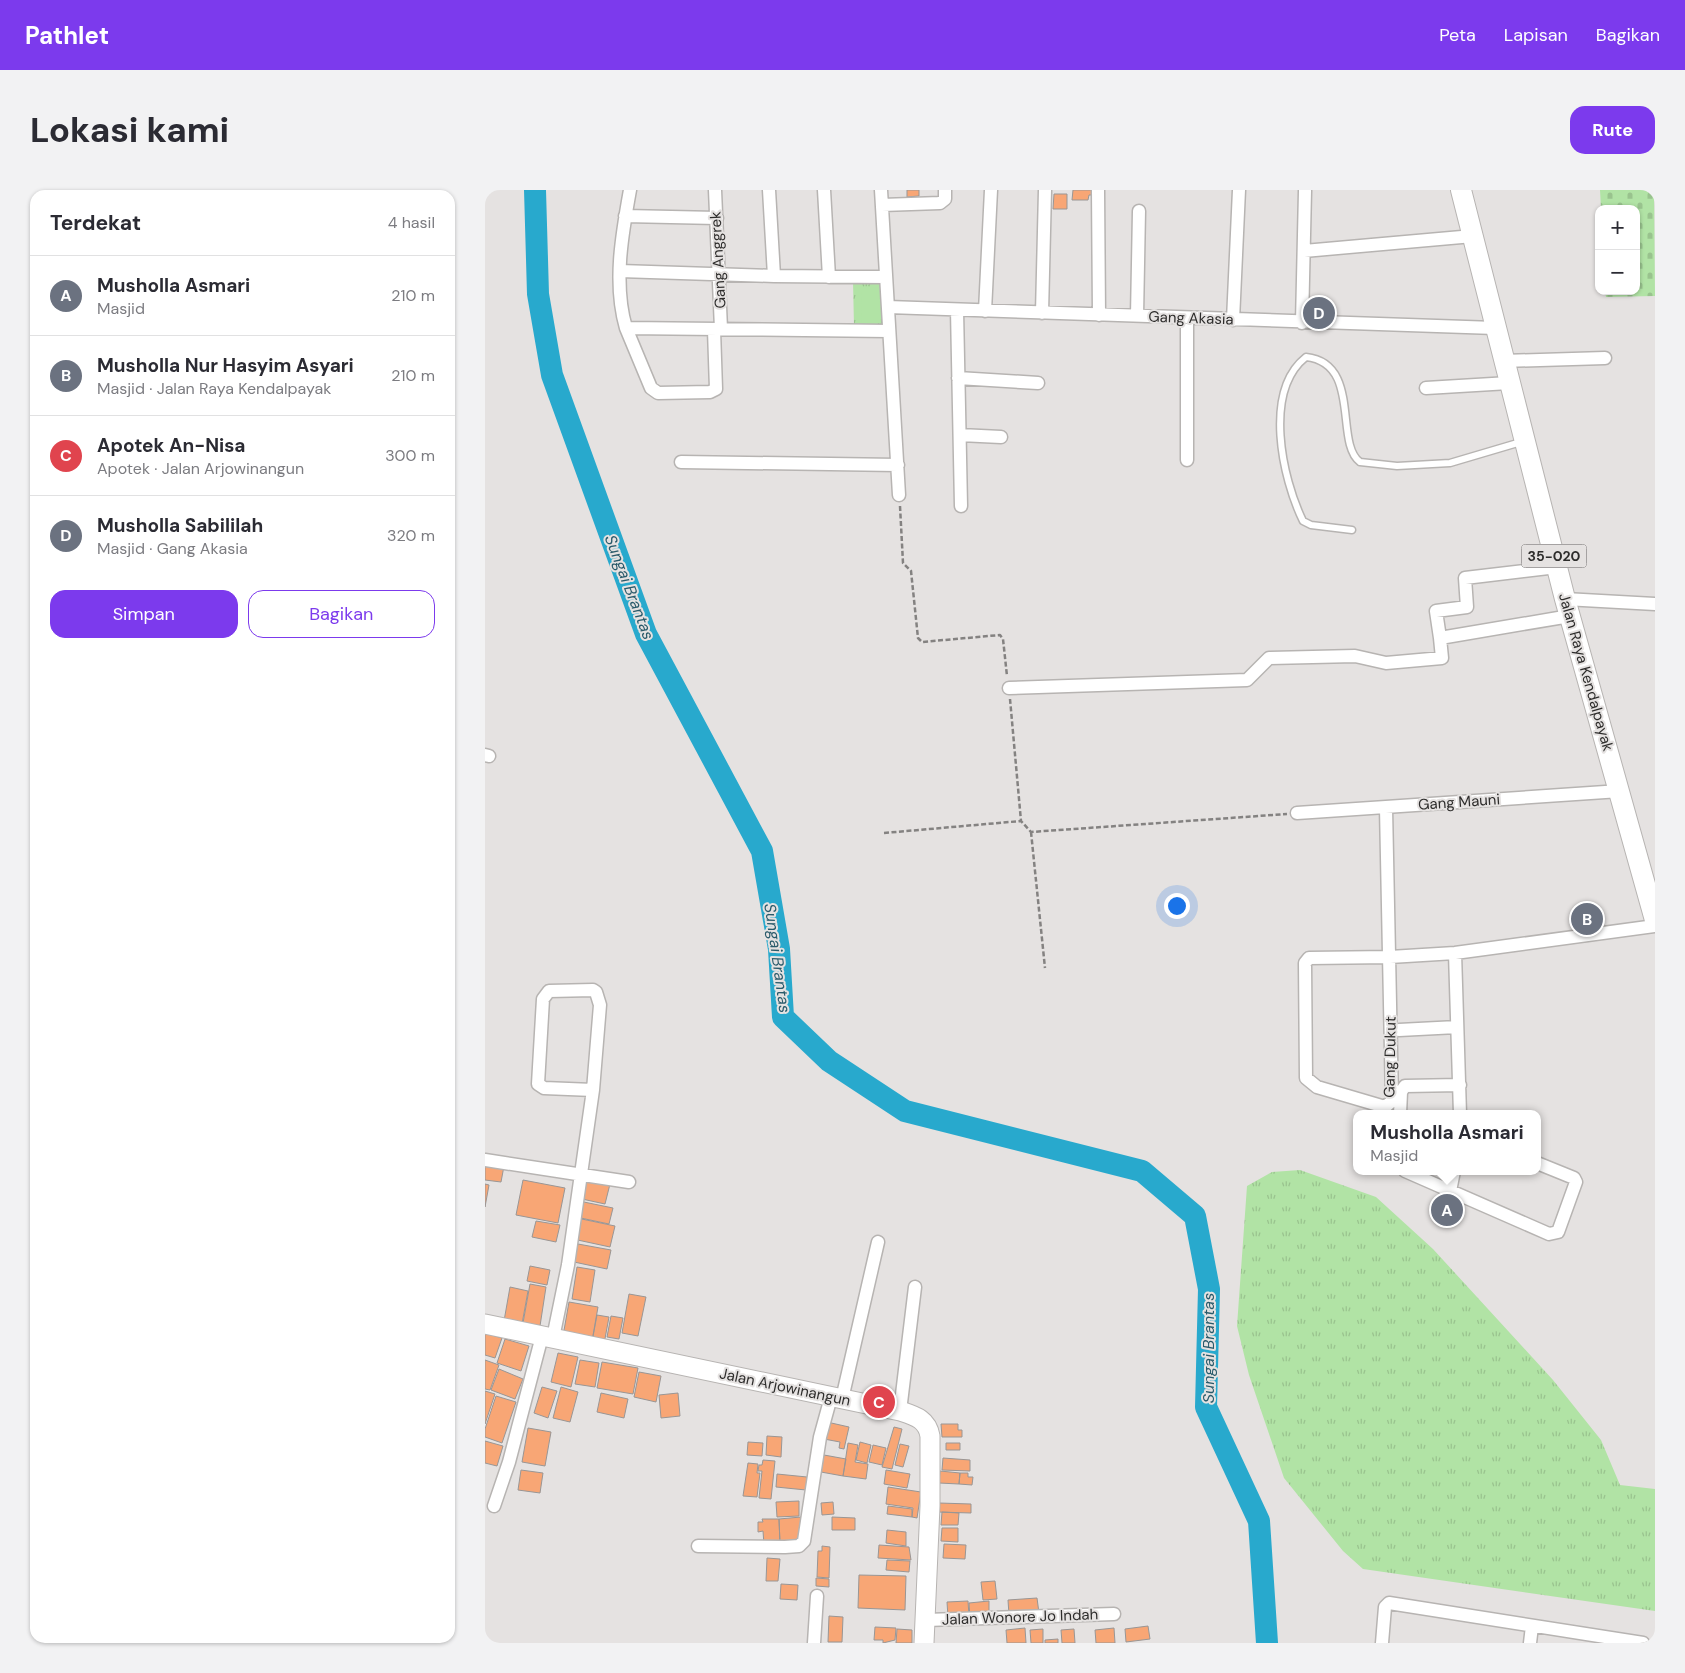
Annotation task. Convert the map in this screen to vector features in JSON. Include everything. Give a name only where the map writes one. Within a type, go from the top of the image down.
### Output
[{"type":"main road","name":"Jalan Raya Kendalpayak","points":[[1461,190],[1567,608],[1655,920]]},
{"type":"main road","name":"Jalan Arjowinangun","points":[[485,1324],[900,1411],[921,1418],[929,1429],[930,1436],[930,1506],[924,1643]]},
{"type":"street","points":[[630,190],[625,216],[620,271],[620,302],[626,328],[889,331]]},
{"type":"street","name":"Gang Anggrek","points":[[626,328],[651,388],[658,393],[709,392],[716,389],[720,274],[715,190]]},
{"type":"street","points":[[769,190],[774,276]]},
{"type":"street","points":[[825,190],[829,276]]},
{"type":"street","points":[[881,190],[899,495]]},
{"type":"street","points":[[882,205],[940,203],[945,199],[945,190]]},
{"type":"street","points":[[985,311],[991,190]]},
{"type":"street","points":[[1042,313],[1045,190]]},
{"type":"street","points":[[1097,190],[1099,315]]},
{"type":"street","points":[[1233,320],[1239,190]]},
{"type":"street","points":[[1302,322],[1305,192]]},
{"type":"street","points":[[1137,316],[1139,211]]},
{"type":"street","points":[[625,216],[717,218]]},
{"type":"street","points":[[1304,251],[1473,236]]},
{"type":"street","points":[[620,271],[774,276],[885,277]]},
{"type":"street","name":"Gang Akasia","points":[[888,307],[1495,328]]},
{"type":"street","points":[[957,310],[961,506]]},
{"type":"street","points":[[1187,318],[1187,460]]},
{"type":"street","points":[[1503,361],[1605,358]]},
{"type":"street","points":[[959,378],[1038,383]]},
{"type":"street","points":[[1425,388],[1509,383]]},
{"type":"street","points":[[959,435],[1001,437]]},
{"type":"street","points":[[681,462],[898,466]]},
{"type":"street","points":[[1009,688],[1247,680],[1269,658],[1355,656],[1386,663],[1443,658],[1436,611],[1467,606],[1465,578],[1557,567]]},
{"type":"street","points":[[1440,638],[1567,608],[1655,604]]},
{"type":"street","name":"Gang Mauni","points":[[1297,813],[1620,791]]},
{"type":"street","points":[[1386,808],[1390,957],[1455,953],[1655,926]]},
{"type":"street","points":[[1455,953],[1460,1110]]},
{"type":"street","name":"Gang Dukut","points":[[1314,957],[1390,957],[1392,1101],[1385,1106],[1317,1087],[1306,1078],[1305,963],[1309,958],[1314,957]]},
{"type":"street","points":[[494,1506],[548,1337],[568,1265],[579,1174],[593,1090],[600,1005],[597,995],[593,990],[549,991],[543,1000],[538,1084],[545,1088],[593,1090]]},
{"type":"street","points":[[1399,1030],[1457,1027]]},
{"type":"street","points":[[1400,1110],[1401,1092],[1405,1086],[1460,1085]]},
{"type":"street","points":[[485,1160],[629,1182]]},
{"type":"street","points":[[1414,1175],[1549,1234],[1554,1234],[1558,1232],[1576,1182],[1574,1178],[1541,1165]]},
{"type":"street","points":[[1451,1191],[1453,1175]]},
{"type":"street","points":[[698,1546],[785,1547],[799,1546],[804,1542],[820,1437],[836,1398],[878,1242]]},
{"type":"street","points":[[900,1411],[915,1287]]},
{"type":"street","points":[[814,1643],[817,1596]]},
{"type":"street","points":[[1382,1643],[1385,1607],[1389,1603],[1643,1643]]},
{"type":"street","name":"Jalan Wonore Jo Indah","points":[[926,1620],[1114,1614]]},
{"type":"street","points":[[1530,1643],[1532,1626]]},
{"type":"lane","points":[[1352,530],[1311,524],[1303,520],[1287,485],[1281,428],[1284,392],[1297,364],[1306,357],[1318,358],[1331,368],[1344,401],[1352,452],[1360,462],[1397,466],[1450,463],[1524,442]]},
{"type":"path","points":[[899,495],[903,564],[911,571],[917,638],[922,642],[999,635],[1003,639],[1021,821],[1031,832],[1045,968]]},
{"type":"path","points":[[1031,832],[1297,813]]},
{"type":"path","points":[[884,833],[1021,821]]},
{"type":"green space","points":[[1600,190],[1654,190],[1655,296],[1606,297],[1606,295],[1640,295],[1640,205],[1601,205]]},
{"type":"green space","points":[[853,281],[881,282],[884,326],[854,327]]},
{"type":"green space","points":[[861,287],[879,287],[881,323],[862,323]]},
{"type":"green space","points":[[1300,1170],[1376,1197],[1433,1249],[1553,1380],[1601,1440],[1620,1485],[1655,1489],[1655,1611],[1363,1569],[1343,1551],[1284,1478],[1249,1375],[1237,1326],[1247,1186],[1272,1172]]},
{"type":"building","points":[[907,190],[919,190],[919,196],[907,197]]},
{"type":"building","points":[[1073,190],[1093,190],[1088,200],[1072,200]]},
{"type":"building","points":[[1054,194],[1067,194],[1067,209],[1053,209]]},
{"type":"building","points":[[1308,306],[1330,306],[1329,320],[1308,319]]},
{"type":"building","points":[[1596,909],[1598,927],[1578,929],[1576,912]]},
{"type":"building","points":[[485,1164],[504,1166],[501,1182],[485,1180]]},
{"type":"building","points":[[587,1178],[610,1184],[605,1204],[582,1199]]},
{"type":"building","points":[[523,1180],[565,1188],[558,1223],[516,1215]]},
{"type":"building","points":[[485,1184],[489,1185],[485,1207]]},
{"type":"building","points":[[1438,1200],[1460,1205],[1456,1220],[1435,1215]]},
{"type":"building","points":[[579,1201],[613,1208],[609,1224],[576,1217]]},
{"type":"building","points":[[577,1218],[615,1226],[610,1247],[573,1239]]},
{"type":"building","points":[[536,1221],[560,1225],[556,1242],[532,1237]]},
{"type":"building","points":[[578,1244],[611,1250],[607,1269],[574,1262]]},
{"type":"building","points":[[530,1266],[550,1270],[547,1285],[527,1281]]},
{"type":"building","points":[[577,1267],[595,1270],[590,1302],[572,1299]]},
{"type":"building","points":[[530,1284],[546,1287],[540,1326],[523,1323]]},
{"type":"building","points":[[510,1287],[528,1291],[522,1324],[504,1321]]},
{"type":"building","points":[[629,1294],[646,1297],[638,1336],[622,1333]]},
{"type":"building","points":[[569,1302],[598,1307],[592,1341],[563,1336]]},
{"type":"building","points":[[597,1315],[609,1317],[604,1344],[592,1342]]},
{"type":"building","points":[[611,1316],[623,1318],[619,1339],[607,1337]]},
{"type":"building","points":[[485,1333],[502,1338],[495,1358],[485,1355]]},
{"type":"building","points":[[505,1339],[529,1346],[521,1371],[497,1363]]},
{"type":"building","points":[[558,1353],[578,1357],[571,1387],[551,1382]]},
{"type":"building","points":[[485,1360],[499,1365],[490,1390],[485,1389]]},
{"type":"building","points":[[580,1360],[599,1363],[595,1387],[575,1384]]},
{"type":"building","points":[[602,1362],[638,1368],[633,1394],[597,1388]]},
{"type":"building","points":[[499,1369],[523,1379],[515,1399],[491,1390]]},
{"type":"building","points":[[639,1372],[661,1376],[656,1402],[634,1397]]},
{"type":"building","points":[[542,1387],[557,1391],[548,1418],[534,1413]]},
{"type":"building","points":[[561,1387],[578,1392],[570,1422],[553,1418]]},
{"type":"building","points":[[485,1391],[495,1394],[485,1424]]},
{"type":"building","points":[[601,1393],[628,1399],[624,1418],[597,1412]]},
{"type":"building","points":[[678,1393],[680,1416],[661,1418],[659,1395]]},
{"type":"building","points":[[496,1396],[516,1402],[502,1443],[485,1437],[485,1429]]},
{"type":"building","points":[[827,1422],[849,1427],[844,1449],[839,1448],[840,1442],[824,1439]]},
{"type":"building","points":[[941,1424],[958,1424],[958,1430],[962,1430],[962,1437],[942,1437]]},
{"type":"building","points":[[894,1427],[902,1429],[892,1469],[882,1467]]},
{"type":"building","points":[[528,1428],[551,1432],[545,1466],[522,1462]]},
{"type":"building","points":[[767,1436],[782,1437],[781,1457],[766,1455]]},
{"type":"building","points":[[485,1441],[503,1446],[497,1466],[485,1463]]},
{"type":"building","points":[[748,1442],[763,1443],[762,1456],[747,1455]]},
{"type":"building","points":[[860,1442],[871,1445],[867,1463],[856,1460]]},
{"type":"building","points":[[848,1443],[858,1445],[855,1462],[868,1464],[866,1479],[843,1476]]},
{"type":"building","points":[[946,1443],[960,1443],[960,1450],[946,1450]]},
{"type":"building","points":[[900,1444],[909,1446],[903,1467],[895,1465]]},
{"type":"building","points":[[873,1445],[886,1448],[882,1465],[869,1462]]},
{"type":"building","points":[[824,1455],[846,1459],[843,1476],[821,1472]]},
{"type":"building","points":[[943,1458],[970,1460],[970,1471],[942,1470]]},
{"type":"building","points":[[763,1460],[775,1461],[771,1499],[759,1498],[762,1471],[758,1471],[759,1465],[762,1465]]},
{"type":"building","points":[[748,1463],[758,1464],[757,1473],[760,1473],[757,1497],[743,1496]]},
{"type":"building","points":[[521,1470],[543,1473],[540,1493],[518,1490]]},
{"type":"building","points":[[886,1470],[910,1474],[907,1488],[884,1484]]},
{"type":"building","points":[[940,1471],[960,1473],[959,1484],[939,1483]]},
{"type":"building","points":[[960,1473],[968,1473],[968,1477],[973,1477],[972,1485],[959,1484]]},
{"type":"building","points":[[777,1474],[807,1477],[806,1490],[776,1487]]},
{"type":"building","points":[[888,1487],[921,1492],[917,1518],[912,1517],[913,1508],[886,1504]]},
{"type":"building","points":[[799,1501],[799,1516],[777,1517],[776,1502]]},
{"type":"building","points":[[833,1502],[834,1514],[822,1515],[821,1503]]},
{"type":"building","points":[[939,1503],[971,1504],[971,1513],[938,1512]]},
{"type":"building","points":[[888,1506],[912,1509],[912,1517],[887,1514]]},
{"type":"building","points":[[942,1512],[959,1513],[958,1525],[941,1525]]},
{"type":"building","points":[[801,1517],[802,1543],[780,1544],[779,1519]]},
{"type":"building","points":[[832,1517],[855,1518],[855,1530],[832,1530]]},
{"type":"building","points":[[762,1519],[779,1519],[780,1544],[764,1545],[763,1531],[758,1532],[758,1522],[763,1522]]},
{"type":"building","points":[[942,1528],[958,1528],[958,1542],[941,1541]]},
{"type":"building","points":[[887,1530],[906,1532],[906,1546],[886,1543]]},
{"type":"building","points":[[944,1544],[966,1545],[965,1559],[943,1558]]},
{"type":"building","points":[[879,1545],[909,1547],[911,1560],[878,1558]]},
{"type":"building","points":[[822,1546],[830,1547],[829,1578],[817,1577],[818,1551],[822,1551]]},
{"type":"building","points":[[767,1558],[780,1559],[778,1581],[766,1581]]},
{"type":"building","points":[[887,1560],[910,1561],[909,1572],[886,1570]]},
{"type":"building","points":[[859,1575],[906,1576],[905,1610],[858,1608]]},
{"type":"building","points":[[816,1578],[829,1579],[829,1587],[816,1586]]},
{"type":"building","points":[[995,1581],[997,1599],[983,1600],[981,1582]]},
{"type":"building","points":[[781,1584],[798,1585],[797,1600],[780,1599]]},
{"type":"building","points":[[1037,1598],[1039,1613],[1009,1615],[1008,1600]]},
{"type":"building","points":[[968,1601],[969,1616],[948,1617],[947,1602]]},
{"type":"building","points":[[989,1601],[989,1616],[970,1618],[969,1603]]},
{"type":"building","points":[[829,1616],[843,1617],[842,1642],[828,1642]]},
{"type":"building","points":[[1148,1626],[1150,1639],[1126,1642],[1125,1629]]},
{"type":"building","points":[[875,1627],[896,1628],[895,1640],[883,1643],[883,1640],[874,1640]]},
{"type":"building","points":[[1025,1628],[1026,1643],[1007,1643],[1006,1630]]},
{"type":"building","points":[[1114,1628],[1115,1643],[1096,1643],[1095,1630]]},
{"type":"building","points":[[897,1629],[912,1630],[912,1643],[896,1643]]},
{"type":"building","points":[[1043,1629],[1043,1643],[1031,1643],[1030,1630]]},
{"type":"building","points":[[1074,1629],[1075,1643],[1062,1643],[1061,1630]]},
{"type":"building","points":[[1058,1639],[1058,1643],[1045,1643],[1045,1640]]},
{"type":"waterway","name":"Sungai Brantas","points":[[535,190],[538,294],[552,375],[646,634],[762,851],[779,949],[783,1017],[829,1061],[905,1111],[1142,1171],[1195,1216],[1209,1289],[1206,1407],[1259,1521],[1267,1643]]},
{"type":"place","name":"Musholla Sabililah","points":[[1319,313]]},
{"type":"place","name":"Musholla Nur Hasyim Asyari","points":[[1587,919]]},
{"type":"place","name":"Musholla Asmari","points":[[1447,1210]]},
{"type":"place","name":"Apotek An-Nisa","points":[[879,1402]]}]
